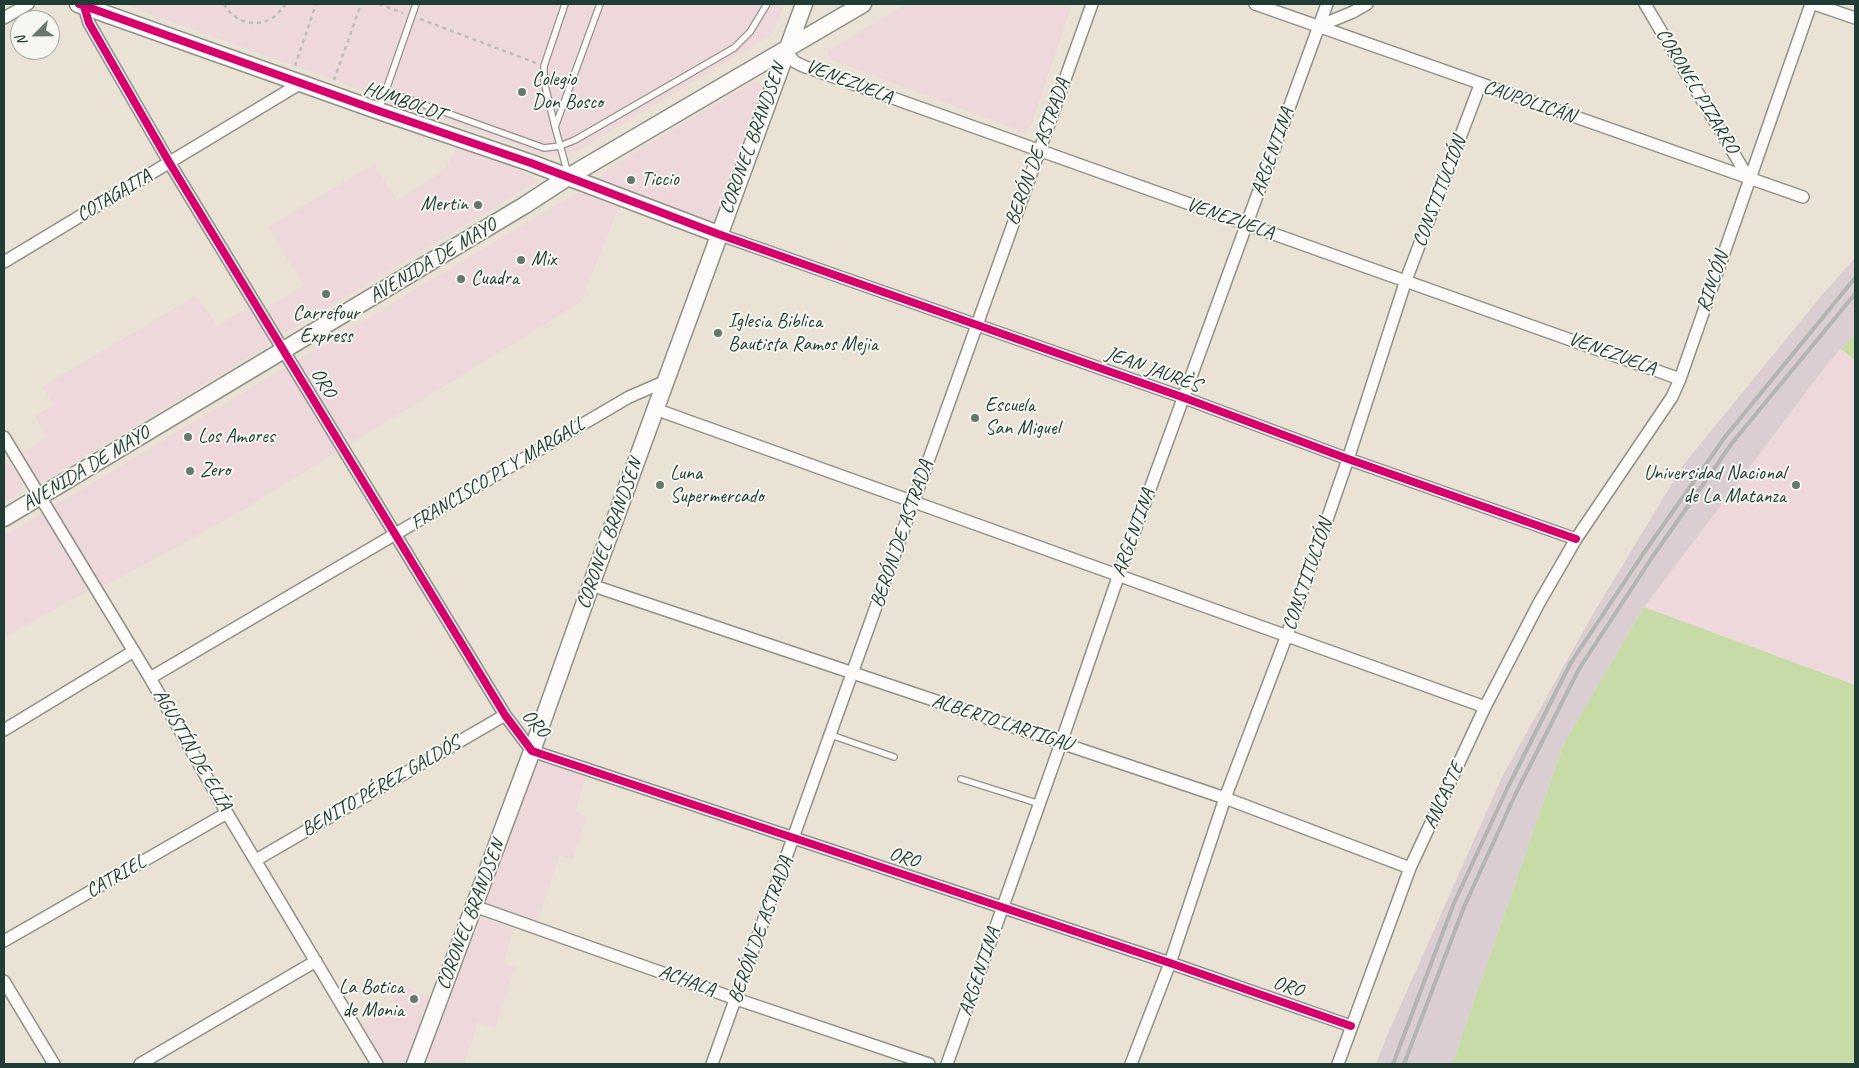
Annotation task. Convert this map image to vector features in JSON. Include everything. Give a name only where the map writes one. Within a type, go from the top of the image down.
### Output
[{"type":"street","points":[[4,18],[28,4]]},
{"type":"street","name":"CORONEL BRANDSEN","points":[[417,1064],[785,50],[804,4]]},
{"type":"street","name":"AVENIDA DE MAYO","points":[[4,518],[525,205],[568,177],[863,4]]},
{"type":"street","name":"BERÓN DE ASTRADA","points":[[712,1064],[1092,4]]},
{"type":"street","name":"CAUPOLICÁN","points":[[1255,4],[1803,197]]},
{"type":"street","name":"ARGENTINA","points":[[948,1064],[1182,397],[1327,4]]},
{"type":"street","points":[[1319,26],[1367,4]]},
{"type":"street","name":"CORONEL PIZARRO","points":[[1645,4],[1749,179]]},
{"type":"street","points":[[1813,4],[1855,18]]},
{"type":"street","name":"RINCÓN","points":[[1576,539],[1668,405],[1680,379],[1749,179],[1813,4]]},
{"type":"street","name":"HUMBOLDT","points":[[81,5],[568,177],[718,234]]},
{"type":"street","name":"ORO","points":[[81,5],[89,24],[169,162],[285,350],[505,715],[532,751],[1170,963],[1351,1026]]},
{"type":"street","name":"VENEZUELA","points":[[785,50],[795,62],[803,66],[1038,152],[1406,280],[1680,379]]},
{"type":"street","name":"COTAGAITA","points":[[4,262],[169,162],[296,81]]},
{"type":"street","name":"CONSTITUCIÓN","points":[[1131,1064],[1170,963],[1225,798],[1287,635],[1348,459],[1406,280],[1480,84]]},
{"type":"street","name":"JEAN JAURÈS","points":[[718,234],[1182,397],[1348,459],[1576,539]]},
{"type":"street","name":"FRANCISCO PI Y MARGALL","points":[[150,678],[629,397],[666,380]]},
{"type":"street","points":[[655,409],[1485,707]]},
{"type":"street","name":"AGUSTÍN DE ELÍA","points":[[4,437],[134,651],[377,1064]]},
{"type":"street","name":"ANCASTE","points":[[1338,1064],[1410,868],[1485,707],[1539,603],[1576,539]]},
{"type":"street","name":"ALBERTO LARTIGAU","points":[[591,585],[1225,798],[1410,868]]},
{"type":"street","points":[[4,730],[134,651]]},
{"type":"street","name":"BENITO PÉREZ GALDÓS","points":[[256,860],[505,715]]},
{"type":"street","name":"CATRIEL","points":[[4,941],[228,813]]},
{"type":"street","name":"ACHALA","points":[[474,906],[736,999],[929,1064]]},
{"type":"street","points":[[140,1064],[316,961]]},
{"type":"street","points":[[4,981],[54,1064]]},
{"type":"lane","points":[[379,111],[416,4]]},
{"type":"lane","points":[[565,4],[544,66],[544,81],[568,177]]},
{"type":"lane","points":[[554,127],[600,4]]},
{"type":"lane","points":[[386,91],[544,148],[560,146],[575,140],[734,48],[750,32],[767,4]]},
{"type":"lane","points":[[831,735],[894,757]]},
{"type":"lane","points":[[961,779],[1040,804]]},
{"type":"path","points":[[224,4],[229,13],[242,21],[258,24],[273,18],[286,4]]},
{"type":"path","points":[[296,81],[316,4]]},
{"type":"path","points":[[330,93],[361,4]]},
{"type":"path","points":[[378,4],[544,66]]},
{"type":"shaded area","name":"Colegio Don Bosco","points":[[123,4],[784,4],[773,34],[577,151],[545,156]]},
{"type":"shaded area","points":[[906,4],[1072,4],[1031,126],[1023,132],[828,58],[828,51]]},
{"type":"shaded area","points":[[755,82],[760,84],[761,95],[716,221],[711,222],[603,184],[601,177],[607,169]]},
{"type":"shaded area","points":[[457,146],[531,175],[535,179],[535,183],[284,333],[267,308],[304,285],[268,227],[374,164],[397,200],[445,170]]},
{"type":"shaded area","points":[[583,192],[620,204],[581,302],[231,517],[103,587],[86,592],[4,637],[4,536],[576,193]]},
{"type":"shaded area","points":[[1855,258],[1855,334],[1829,362],[1644,607],[1564,743],[1452,1064],[1376,1064],[1502,777],[1593,614],[1684,464],[1822,295]]},
{"type":"shaded area","points":[[196,296],[218,326],[251,306],[268,334],[269,341],[266,347],[42,482],[37,483],[19,455],[47,437],[35,416],[53,405],[43,386]]},
{"type":"shaded area","name":"Universidad Nacional de La Matanza","points":[[1855,334],[1855,685],[1644,607],[1829,362]]},
{"type":"shaded area","points":[[10,462],[21,481],[22,487],[21,492],[4,503],[4,465]]},
{"type":"shaded area","points":[[545,763],[586,777],[575,812],[587,817],[573,860],[560,855],[537,923],[494,908],[486,900],[485,896],[534,768],[537,764]]},
{"type":"shaded area","points":[[486,919],[514,929],[503,963],[516,967],[495,1028],[478,1022],[464,1064],[434,1064],[429,1051],[475,925],[481,920]]},
{"type":"shaded area","points":[[391,980],[432,999],[409,1064],[384,1064],[362,1025],[394,1007]]},
{"type":"green space","points":[[1855,334],[1855,360],[1841,349]]},
{"type":"green space","points":[[1644,607],[1855,685],[1855,1064],[1452,1064],[1564,743]]},
{"type":"railway","points":[[1393,1064],[1454,903],[1507,789],[1570,664],[1643,554],[1725,437],[1855,278]]},
{"type":"railway","points":[[1404,1064],[1464,907],[1516,793],[1579,669],[1651,559],[1732,443],[1855,294]]},
{"type":"cycle path","points":[[79,4],[531,163],[718,234],[1182,397],[1348,459],[1576,539]]},
{"type":"cycle path","points":[[84,6],[89,23],[169,162],[505,715],[532,751],[1170,963],[1351,1026]]},
{"type":"place","name":"Colegio Don Bosco","points":[[522,92]]},
{"type":"place","name":"Ticcio","points":[[631,180]]},
{"type":"place","name":"Mertin","points":[[478,205]]},
{"type":"place","name":"Mix","points":[[521,260]]},
{"type":"place","name":"Cuadra","points":[[461,279]]},
{"type":"place","name":"Carrefour Express","points":[[326,294]]},
{"type":"place","name":"Iglesia Biblica Bautista Ramos Mejia","points":[[718,333]]},
{"type":"place","name":"Escuela San Miguel","points":[[975,418]]},
{"type":"place","name":"Los Amores","points":[[188,437]]},
{"type":"place","name":"Zero","points":[[190,471]]},
{"type":"place","name":"Luna Supermercado","points":[[660,485]]},
{"type":"place","name":"Universidad Nacional de La Matanza","points":[[1796,485]]},
{"type":"place","name":"La Botica de Monia","points":[[414,999]]}]
